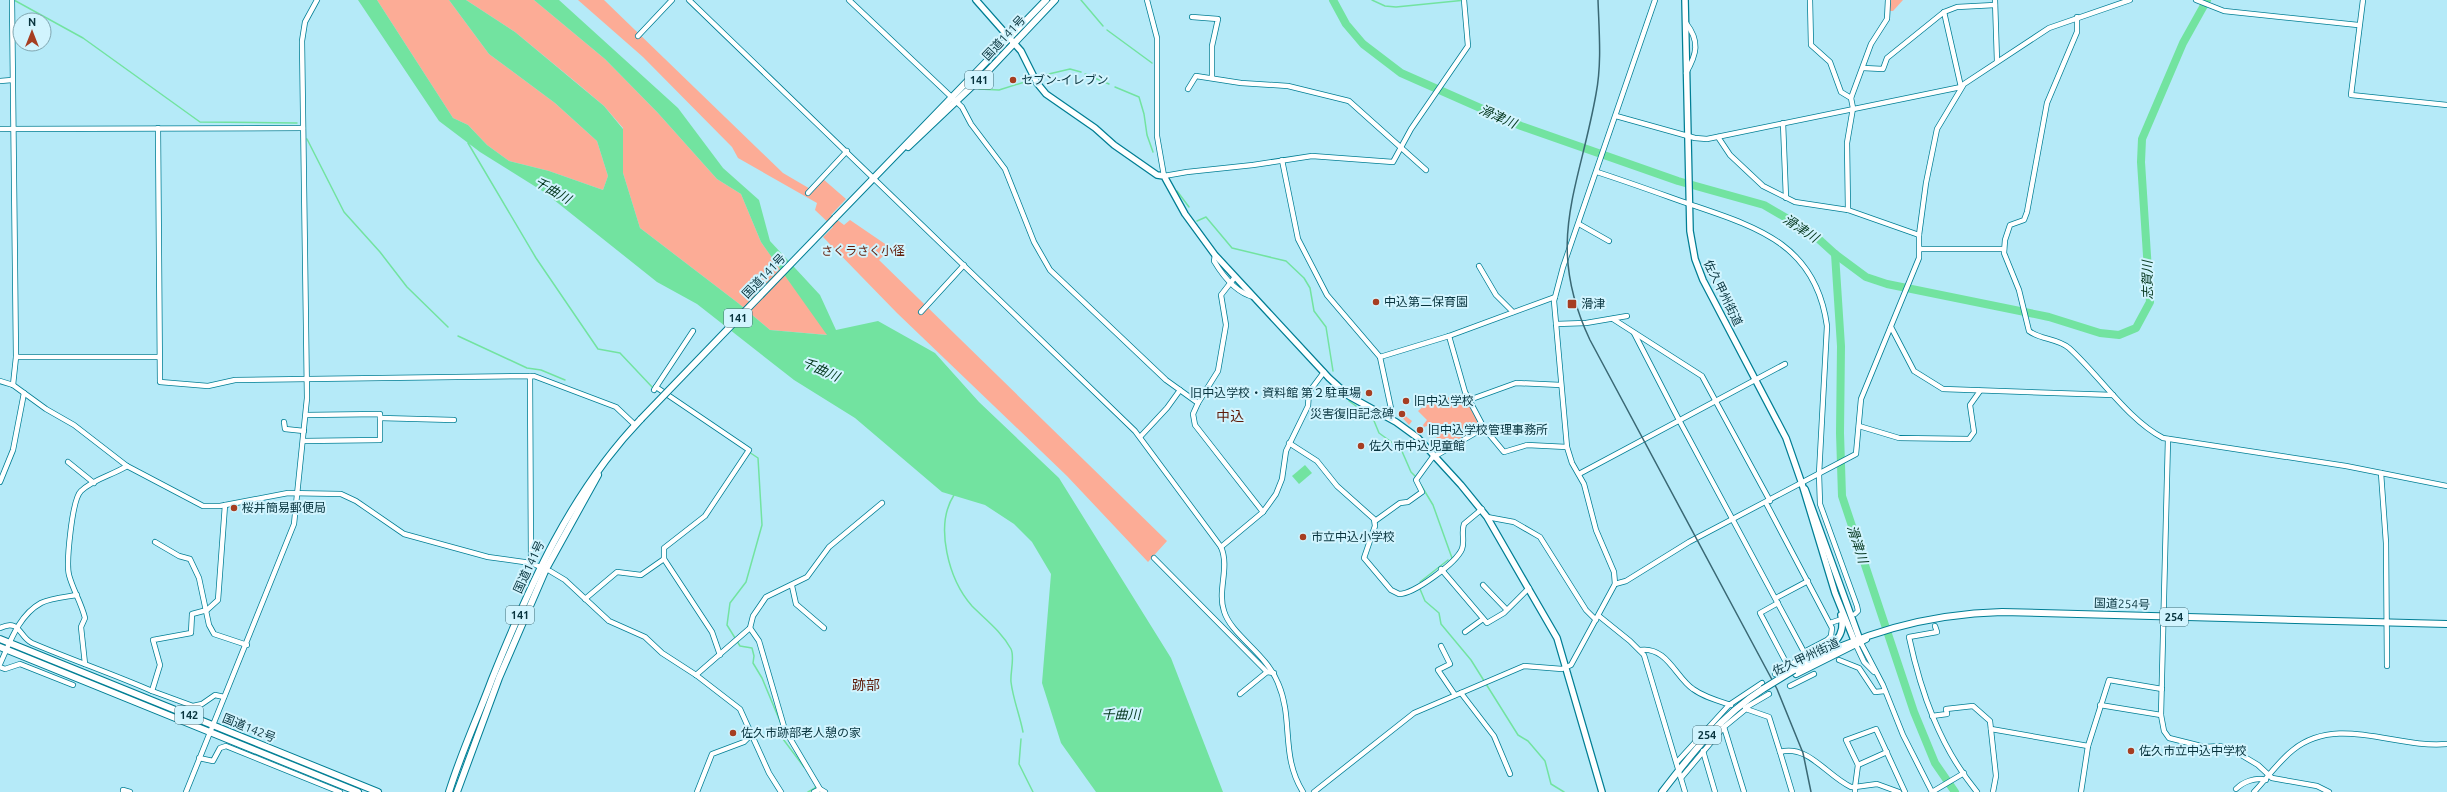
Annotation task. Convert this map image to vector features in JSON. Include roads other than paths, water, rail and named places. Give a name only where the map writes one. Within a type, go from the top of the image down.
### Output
[{"type":"highway","name":"国道141号","points":[[1012,40],[1019,28],[1046,0]]},
{"type":"highway","name":"国道141号","points":[[449,792],[468,738],[543,567],[613,450],[635,425],[874,178],[1012,40],[1055,0]]},
{"type":"highway","name":"国道141号","points":[[457,792],[499,678],[543,567]]},
{"type":"highway","name":"国道254号","points":[[1858,642],[1871,635],[1903,625],[1943,616],[1988,612],[2447,624]]},
{"type":"highway","name":"国道142号","points":[[0,639],[211,728],[276,761],[345,790],[358,792]]},
{"type":"highway","name":"佐久甲州街道","points":[[1662,792],[1717,725],[1738,706],[1796,671],[1858,642]]},
{"type":"highway","name":"国道142号","points":[[0,647],[378,792]]},
{"type":"main road","points":[[976,0],[1021,51],[1037,83],[1046,94],[1095,128],[1114,145],[1157,175],[1164,176],[1185,214],[1215,255],[1324,372],[1349,396],[1391,419],[1413,434],[1436,456],[1482,509],[1554,631],[1567,667],[1602,792]]},
{"type":"main road","name":"佐久甲州街道","points":[[1685,0],[1689,203],[1691,242],[1697,267],[1781,426],[1802,484],[1835,593],[1858,642]]},
{"type":"main road","name":"佐久甲州街道","points":[[1802,484],[1809,496],[1858,642]]},
{"type":"main road","points":[[1796,671],[1835,643],[1840,635],[1842,622],[1835,593]]},
{"type":"street","points":[[12,0],[16,357],[13,385]]},
{"type":"street","points":[[186,792],[292,534],[306,415],[302,34],[308,15],[317,0]]},
{"type":"street","points":[[638,36],[672,0]]},
{"type":"street","points":[[689,0],[847,150],[1140,437],[1221,547],[1225,558],[1222,600],[1226,617],[1264,659],[1274,673],[1285,704],[1289,756],[1303,792]]},
{"type":"street","points":[[849,0],[962,107],[971,124],[1005,169],[1034,242],[1050,270],[1166,380],[1198,403]]},
{"type":"street","points":[[1146,0],[1157,38],[1157,136],[1164,176],[1312,156],[1393,162],[1427,104],[1468,46],[1464,2]]},
{"type":"street","points":[[1314,792],[1408,716],[1528,665],[1557,669],[1567,667],[1574,661],[1616,584],[1614,572],[1596,530],[1590,501],[1579,474],[1572,462],[1567,447],[1555,298],[1655,0]]},
{"type":"street","points":[[1810,0],[1811,45],[1830,62],[1841,92],[1851,98]]},
{"type":"street","points":[[1848,210],[1847,143],[1853,108],[1851,98],[1871,44],[1887,19],[1888,0]]},
{"type":"street","points":[[1616,584],[1626,581],[1689,542],[1735,520],[1852,457],[1857,452],[1861,399],[1904,298],[1913,275],[1920,249],[1919,235],[1928,166],[1937,129],[1961,87],[1997,61],[2049,28],[2077,17],[2130,0]]},
{"type":"street","points":[[2196,0],[2218,10],[2358,25]]},
{"type":"street","points":[[2363,0],[2358,25],[2351,95],[2447,105]]},
{"type":"street","points":[[1863,68],[1883,69],[1887,58],[1944,12],[1960,6],[1995,3],[1997,61]]},
{"type":"street","points":[[1944,12],[1961,87]]},
{"type":"street","points":[[1192,17],[1218,19],[1212,46],[1212,77]]},
{"type":"street","points":[[2077,17],[2077,32],[2047,103],[2027,212],[2024,220],[2009,227],[2004,249],[2020,296],[2027,326],[2033,333],[2058,341],[2068,347],[2113,395],[2153,431],[2168,439],[2278,455],[2447,486]]},
{"type":"street","points":[[1686,23],[1695,35],[1695,58],[1686,73]]},
{"type":"street","points":[[1188,89],[1196,76],[1212,77],[1241,83],[1288,86],[1343,102],[1349,101],[1426,170]]},
{"type":"street","points":[[0,81],[12,80]]},
{"type":"street","points":[[1616,116],[1702,139],[1961,87]]},
{"type":"street","points":[[1783,123],[1786,198]]},
{"type":"street","points":[[158,128],[160,382],[208,386],[235,380],[530,376],[545,379],[616,407],[635,425]]},
{"type":"street","points":[[0,130],[303,128]]},
{"type":"street","points":[[1718,137],[1730,155],[1763,186],[1786,198],[1799,204],[1819,204],[1848,210],[1919,235]]},
{"type":"street","points":[[808,193],[847,150]]},
{"type":"street","points":[[1282,160],[1298,239],[1327,295],[1380,357],[1392,412],[1391,419]]},
{"type":"street","points":[[1598,171],[1756,228],[1790,252],[1804,265],[1814,280],[1823,306],[1827,326],[1820,474],[1821,512],[1857,606],[1858,611],[1855,614]]},
{"type":"street","points":[[1579,224],[1609,241]]},
{"type":"street","points":[[1920,249],[2004,249]]},
{"type":"street","points":[[1215,255],[1214,261],[1230,282],[1244,294],[1254,297]]},
{"type":"street","points":[[921,312],[964,266]]},
{"type":"street","points":[[1479,266],[1496,295],[1514,312]]},
{"type":"street","points":[[1235,277],[1221,295],[1226,325],[1218,371],[1198,403],[1193,414],[1195,425],[1262,512]]},
{"type":"street","points":[[1380,357],[1449,336],[1555,298]]},
{"type":"street","points":[[1556,324],[1582,324],[1627,316]]},
{"type":"street","points":[[1613,319],[1702,376],[1830,623],[1832,632],[1829,641],[1804,652]]},
{"type":"street","points":[[1891,327],[1914,371],[1943,389],[1980,392],[2113,395]]},
{"type":"street","points":[[694,331],[655,388],[748,452],[705,516],[664,548],[664,559],[712,632],[720,655]]},
{"type":"street","points":[[1634,333],[1679,420],[1735,520],[1804,652],[1802,658],[1775,674]]},
{"type":"street","points":[[1449,336],[1465,392],[1484,428],[1504,452],[1527,445],[1567,447]]},
{"type":"street","points":[[16,357],[159,357]]},
{"type":"street","points":[[1579,474],[1784,364]]},
{"type":"street","points":[[1221,547],[1271,503],[1281,484],[1283,460],[1289,443],[1308,406],[1310,389],[1324,372]]},
{"type":"street","points":[[530,376],[531,563]]},
{"type":"street","points":[[0,381],[13,385],[94,439],[127,466],[196,503],[208,506],[279,494],[297,493],[346,495],[404,534],[488,558],[531,563],[543,567],[565,580],[609,621],[645,637],[666,656],[696,675],[740,709],[769,773],[780,792]]},
{"type":"street","points":[[1469,400],[1516,383],[1561,385]]},
{"type":"street","points":[[1140,437],[1167,408],[1180,390]]},
{"type":"street","points":[[1859,426],[1899,438],[1969,439],[1974,432],[1970,405],[1980,392]]},
{"type":"street","points":[[0,482],[13,450],[24,393]]},
{"type":"street","points":[[303,441],[380,440],[380,414],[306,415]]},
{"type":"street","points":[[380,418],[454,420]]},
{"type":"street","points":[[284,422],[285,430],[304,431]]},
{"type":"street","points":[[1482,509],[1464,524],[1462,549],[1456,558],[1426,582],[1405,593],[1399,594],[1392,590],[1364,558],[1375,521],[1400,503],[1408,502],[1422,492],[1416,480],[1436,456],[1484,428]]},
{"type":"street","points":[[2168,439],[2161,715],[2164,731],[2170,738],[2205,747],[2220,746],[2232,750],[2258,765],[2267,778]]},
{"type":"street","points":[[1289,443],[1317,461],[1336,486],[1375,521]]},
{"type":"street","points":[[68,462],[94,484]]},
{"type":"street","points":[[85,664],[81,627],[86,618],[68,568],[72,513],[77,495],[127,466]]},
{"type":"street","points":[[2381,473],[2386,543],[2387,666]]},
{"type":"street","points":[[696,675],[750,628],[753,616],[766,597],[777,591],[792,586],[808,577],[829,547],[882,503]]},
{"type":"street","points":[[152,691],[160,665],[153,640],[191,633],[192,614],[207,610],[216,604],[220,591],[225,504]]},
{"type":"street","points":[[1487,516],[1514,522],[1540,537],[1586,610],[1640,650],[1648,664],[1685,792]]},
{"type":"street","points":[[155,542],[180,556],[190,559],[199,578],[210,629],[214,634],[247,645]]},
{"type":"street","points":[[1154,558],[1267,672],[1274,673]]},
{"type":"street","points":[[585,599],[617,572],[642,575],[664,559]]},
{"type":"street","points":[[1441,569],[1483,619],[1489,623],[1530,588]]},
{"type":"street","points":[[1776,598],[1808,581]]},
{"type":"street","points":[[1483,585],[1506,609]]},
{"type":"street","points":[[792,586],[796,604],[824,628]]},
{"type":"street","points":[[0,664],[16,628],[41,603],[77,595]]},
{"type":"street","points":[[1778,603],[1760,613],[1788,666]]},
{"type":"street","points":[[1465,632],[1483,619]]},
{"type":"street","points":[[1830,623],[1838,620]]},
{"type":"street","points":[[0,628],[10,625],[16,628],[28,641],[189,705],[202,704],[214,695],[224,697]]},
{"type":"street","points":[[1935,626],[1937,632],[1909,637],[1917,673],[1932,716],[1953,758],[1977,792]]},
{"type":"street","points":[[750,628],[759,641],[785,730],[820,789],[825,792]]},
{"type":"street","points":[[1858,642],[1864,662],[1878,675],[1903,735],[1933,792],[1963,773]]},
{"type":"street","points":[[1441,646],[1450,664],[1438,670],[1455,695]]},
{"type":"street","points":[[1640,650],[1648,650],[1671,663],[1693,689],[1731,705]]},
{"type":"street","points":[[1839,660],[1860,668],[1875,692],[1885,691]]},
{"type":"street","points":[[0,667],[5,669],[20,664],[73,685]]},
{"type":"street","points":[[1240,694],[1267,672]]},
{"type":"street","points":[[1790,686],[1814,674]]},
{"type":"street","points":[[2081,792],[2088,746],[2109,680],[2162,689]]},
{"type":"street","points":[[1677,762],[1731,705],[1762,683]]},
{"type":"street","points":[[1461,693],[1494,736],[1510,774]]},
{"type":"street","points":[[1681,778],[1724,727],[1745,708],[1769,694]]},
{"type":"street","points":[[2100,705],[2161,715]]},
{"type":"street","points":[[1932,716],[1947,714],[1946,709],[1976,707],[1990,721],[1993,766],[1996,776],[1993,792]]},
{"type":"street","points":[[1745,708],[1769,716],[1792,792]]},
{"type":"street","points":[[1724,727],[1744,792]]},
{"type":"street","points":[[1855,790],[1858,765],[1846,740],[1876,729],[1888,752],[1905,792]]},
{"type":"street","points":[[1991,729],[2088,746]]},
{"type":"street","points":[[2254,792],[2298,746],[2318,736],[2334,733],[2371,736],[2413,744],[2447,744]]},
{"type":"street","points":[[697,792],[712,754],[744,742],[752,734]]},
{"type":"street","points":[[199,758],[213,760],[220,748],[226,746],[340,792]]},
{"type":"street","points":[[1780,752],[1790,749],[1803,753],[1855,790]]},
{"type":"street","points":[[1703,751],[1715,792]]},
{"type":"street","points":[[1858,765],[1888,752]]},
{"type":"street","points":[[2236,789],[2241,784],[2256,779],[2267,778],[2317,786],[2329,792]]},
{"type":"street","points":[[1855,790],[1877,784],[1899,792]]},
{"type":"street","points":[[814,792],[820,789]]},
{"type":"street","points":[[122,792],[123,790],[130,792]]},
{"type":"water","name":"千曲川","points":[[358,0],[377,0],[453,118],[468,125],[487,145],[509,161],[549,171],[603,190],[608,176],[597,141],[555,103],[489,54],[449,0],[466,0],[515,32],[604,106],[623,129],[623,173],[640,228],[738,303],[770,330],[827,335],[761,242],[741,194],[717,179],[658,113],[605,59],[534,0],[559,0],[678,108],[723,168],[759,200],[770,241],[820,295],[836,330],[878,321],[935,353],[979,402],[1059,478],[1171,658],[1223,792],[1096,792],[1061,743],[1042,683],[1051,574],[1032,542],[1014,524],[985,505],[942,492],[855,418],[794,380],[697,304],[657,282],[544,192],[480,152],[439,121]]},
{"type":"water","points":[[1305,465],[1312,473],[1299,484],[1292,476]]},
{"type":"waterway","points":[[14,0],[83,38],[200,122],[297,123]]},
{"type":"waterway","points":[[1081,0],[1103,26]]},
{"type":"waterway","name":"志賀川","points":[[1333,0],[1346,24],[1363,44],[1401,73],[1521,126],[1678,181],[1764,205],[1812,233],[1835,254],[1866,277],[1887,284],[2049,317],[2100,333],[2119,335],[2136,328],[2150,302],[2141,162],[2142,139],[2183,43],[2207,0]]},
{"type":"waterway","points":[[1372,0],[1385,6],[1396,7],[1466,0]]},
{"type":"waterway","points":[[1107,30],[1152,63]]},
{"type":"waterway","points":[[1036,77],[1070,69],[1081,72]]},
{"type":"waterway","points":[[1085,74],[1109,84]]},
{"type":"waterway","points":[[979,89],[999,90],[1031,80]]},
{"type":"waterway","points":[[1115,87],[1139,97],[1144,114],[1147,135],[1153,152]]},
{"type":"waterway","points":[[307,139],[344,212],[380,252],[407,287],[448,327]]},
{"type":"waterway","points":[[468,143],[536,258],[598,349],[620,353],[653,388]]},
{"type":"waterway","points":[[1177,191],[1189,207]]},
{"type":"waterway","points":[[1197,221],[1206,217],[1232,248],[1286,261],[1304,278],[1310,288],[1314,311],[1326,327],[1333,371]]},
{"type":"waterway","name":"滑津川","points":[[1835,254],[1841,346],[1840,433],[1842,496],[1914,712],[1935,763],[1955,792]]},
{"type":"waterway","points":[[458,336],[527,368],[541,370],[565,380]]},
{"type":"waterway","points":[[1349,401],[1356,406]]},
{"type":"waterway","points":[[1372,416],[1379,433],[1401,449],[1411,472],[1416,477]]},
{"type":"waterway","points":[[749,452],[758,458],[762,525],[746,582],[730,603],[727,625],[740,646],[752,648],[754,656],[753,663],[762,678],[782,726]]},
{"type":"waterway","points":[[1421,485],[1433,505],[1452,558]]},
{"type":"waterway","points":[[954,495],[948,508],[945,522],[945,537],[951,568],[964,595],[972,606],[998,631],[1011,649],[1013,656],[1011,682],[1023,732]]},
{"type":"waterway","points":[[1420,582],[1448,560]]},
{"type":"waterway","points":[[1420,589],[1425,601],[1439,613],[1441,624],[1471,660],[1518,735],[1528,741],[1545,761],[1551,784],[1564,792]]},
{"type":"waterway","points":[[784,733],[783,739],[804,767]]},
{"type":"waterway","points":[[1021,739],[1019,764],[1033,792]]},
{"type":"waterway","points":[[808,792],[815,788],[816,785]]},
{"type":"railway","points":[[1598,0],[1600,47],[1598,82],[1569,217],[1567,245],[1569,274],[1576,306],[1590,340],[1777,689],[1803,753],[1811,792]]},
{"type":"place","name":"セブン-イレブン","points":[[1013,80]]},
{"type":"place","name":"中込第二保育園","points":[[1376,302]]},
{"type":"place","name":"滑津","points":[[1572,304]]},
{"type":"place","name":"旧中込学校・資料館 第２駐車場","points":[[1369,393]]},
{"type":"place","name":"旧中込学校","points":[[1406,401]]},
{"type":"place","name":"災害復旧記念碑","points":[[1402,414]]},
{"type":"place","name":"旧中込学校管理事務所","points":[[1420,430]]},
{"type":"place","name":"佐久市中込児童館","points":[[1361,446]]},
{"type":"place","name":"桜井簡易郵便局","points":[[234,508]]},
{"type":"place","name":"市立中込小学校","points":[[1303,537]]},
{"type":"place","name":"佐久市跡部老人憩の家","points":[[733,733]]},
{"type":"place","name":"佐久市立中込中学校","points":[[2131,751]]},
{"type":"district","name":"中込","points":[[1230,416]]},
{"type":"district","name":"跡部","points":[[866,685]]},
{"type":"park label","name":"さくラさく小径","points":[[863,251]]}]
